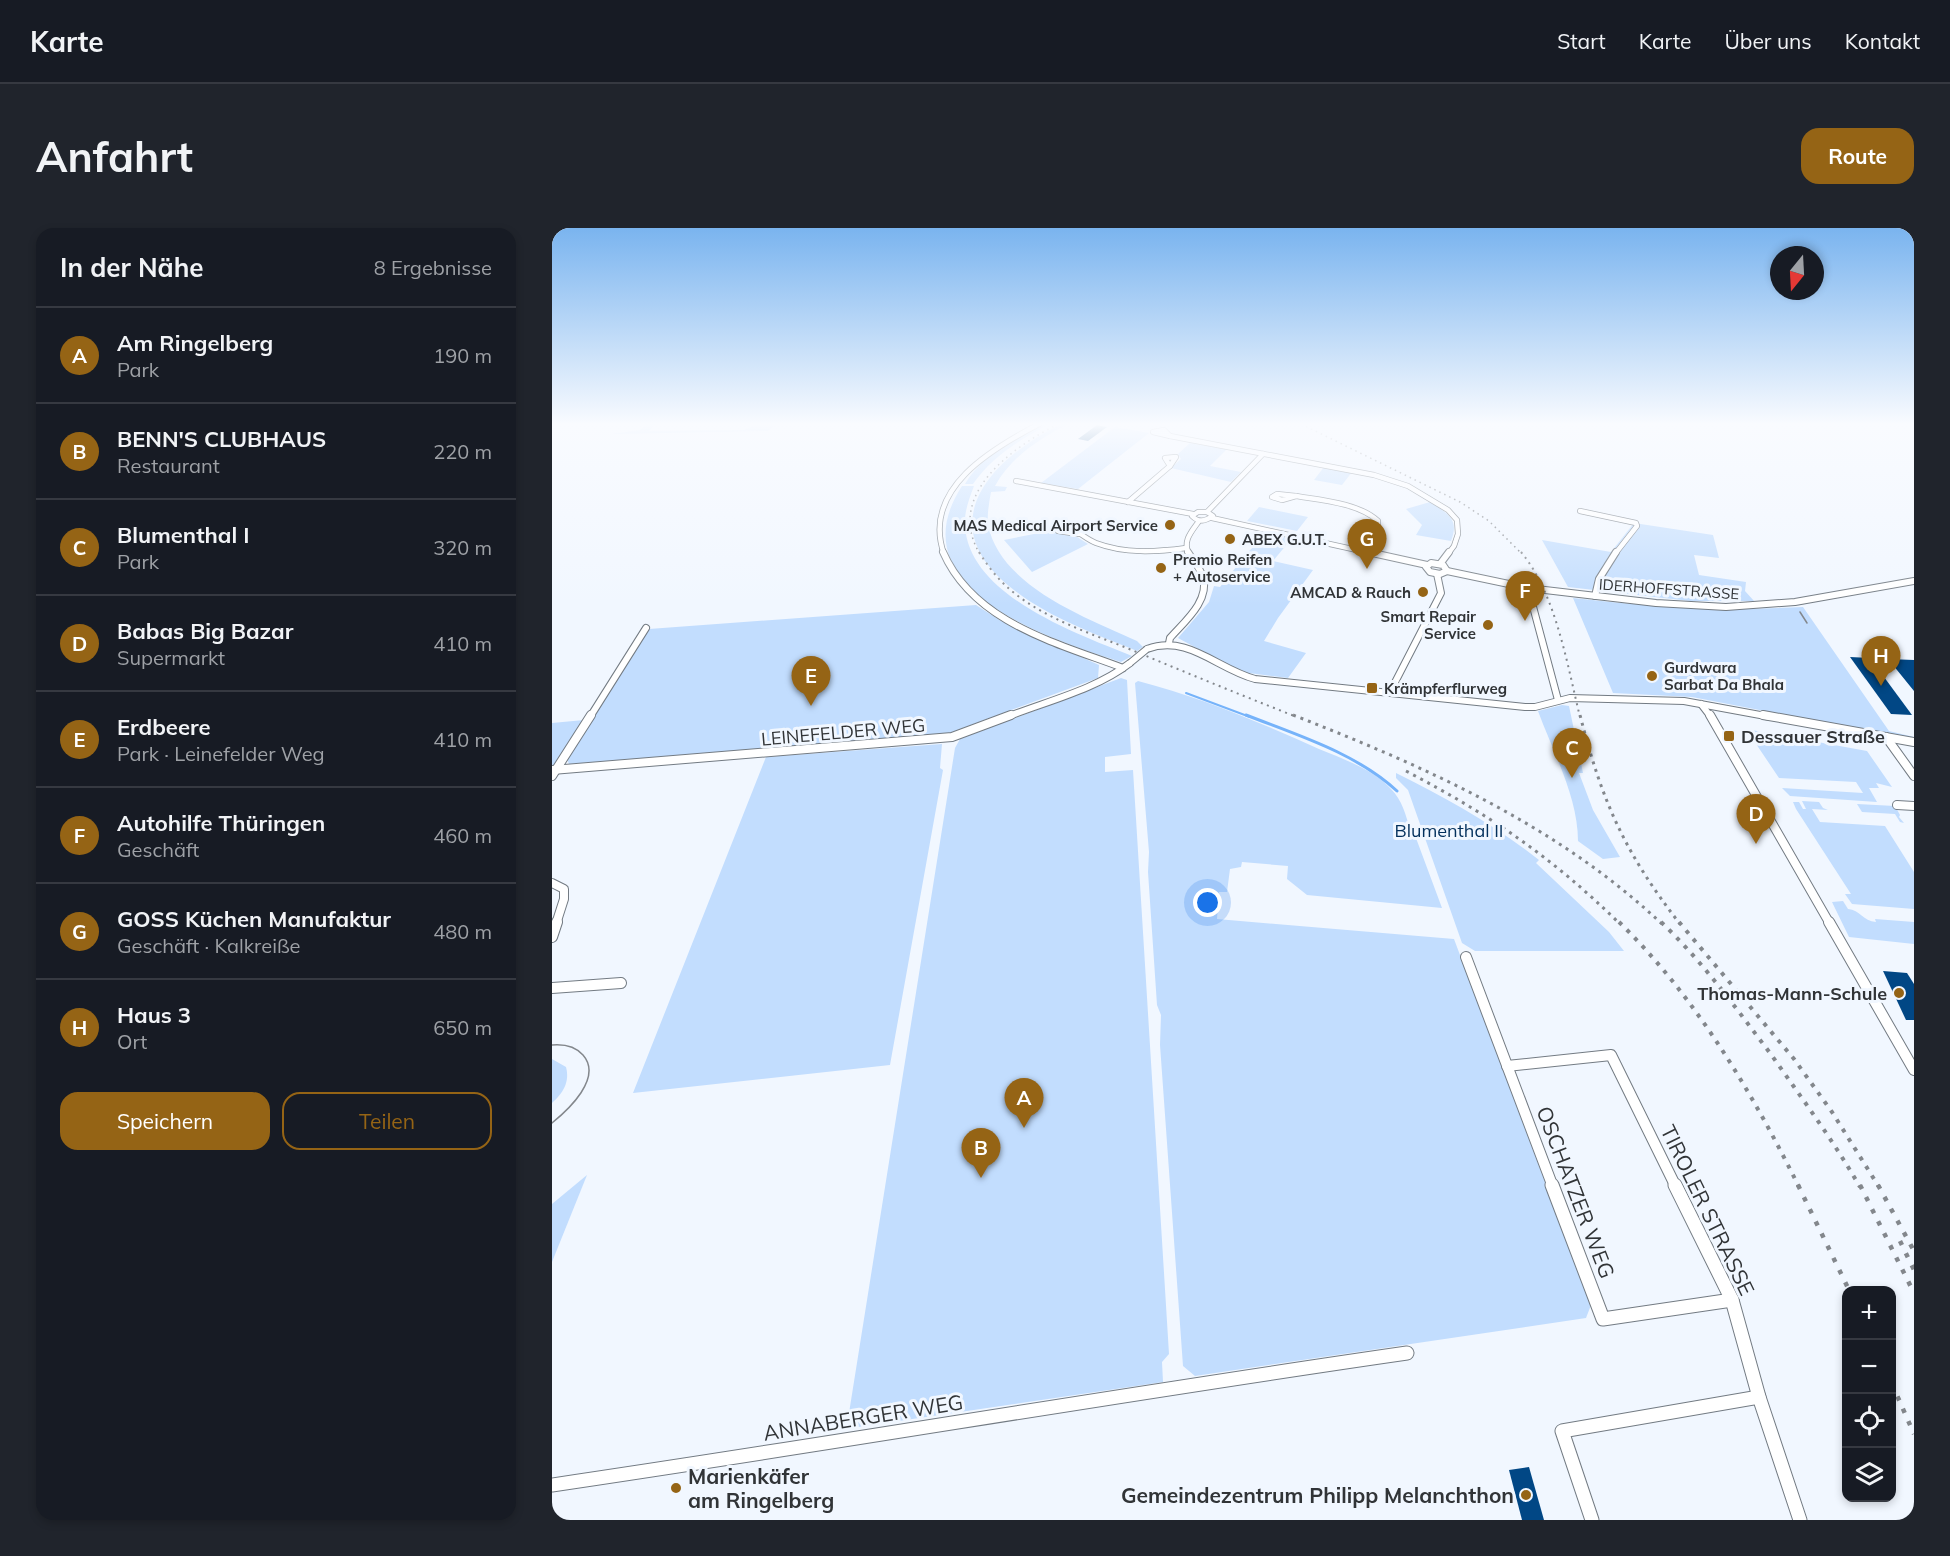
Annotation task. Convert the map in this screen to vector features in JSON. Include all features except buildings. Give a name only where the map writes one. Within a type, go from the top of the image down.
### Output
[{"type":"street","points":[[958,484],[946,505],[941,525],[941,546],[946,563],[955,579],[968,594],[1004,619],[1122,668]]},
{"type":"street","points":[[1029,484],[1193,514],[1207,512],[1213,515],[1212,518]]},
{"type":"street","points":[[1128,502],[1149,484]]},
{"type":"street","points":[[1207,512],[1234,484]]},
{"type":"street","points":[[1404,484],[1448,510],[1457,520],[1458,534],[1454,546],[1440,564]]},
{"type":"street","points":[[1297,496],[1359,508],[1377,516],[1378,525],[1361,550]]},
{"type":"street","points":[[1580,511],[1627,520],[1636,523],[1637,526],[1604,570],[1594,589],[1595,596]]},
{"type":"street","points":[[1193,514],[1192,517],[1199,521]]},
{"type":"street","points":[[1427,565],[1428,571],[1437,574],[1447,571],[1447,568],[1440,564],[1427,565],[1212,518],[1199,521],[1188,536],[1186,548],[1201,571],[1205,589],[1201,599],[1170,638],[1169,643],[1181,645],[1245,677],[1535,707],[1570,698],[1641,699],[1701,704],[1914,742]]},
{"type":"street","points":[[1078,534],[1102,545],[1126,550],[1149,552],[1186,548]]},
{"type":"street","name":"IDERHOFFSTRASSE","points":[[1447,571],[1528,588],[1701,606],[1760,606],[1796,602],[1914,580]]},
{"type":"street","points":[[1390,692],[1441,593],[1437,574]]},
{"type":"street","points":[[1528,588],[1558,700]]},
{"type":"street","points":[[553,772],[646,628]]},
{"type":"street","name":"LEINEFELDER WEG","points":[[553,772],[952,737],[1099,682],[1116,674],[1147,649],[1169,643]]},
{"type":"street","points":[[1701,704],[1713,720],[1914,1070]]},
{"type":"street","points":[[1886,737],[1914,776]]},
{"type":"street","points":[[1897,805],[1914,806]]},
{"type":"street","points":[[552,884],[564,889],[564,899],[552,937]]},
{"type":"street","name":"OSCHATZER WEG","points":[[1466,957],[1603,1320],[1732,1300]]},
{"type":"street","points":[[552,988],[621,983]]},
{"type":"street","name":"TIROLER STRASSE","points":[[1508,1066],[1611,1055],[1732,1300],[1759,1396],[1800,1520]]},
{"type":"street","name":"ANNABERGER WEG","points":[[552,1485],[838,1443],[1180,1386],[1407,1353]]},
{"type":"street","points":[[1592,1520],[1562,1431],[1759,1396]]},
{"type":"green space","points":[[986,484],[1007,487],[1005,491],[991,492],[988,524],[996,546],[1009,565],[1027,582],[1071,610],[1137,641],[1143,647],[1137,651],[1073,625],[1042,609],[1014,590],[989,566],[975,542],[973,518],[979,496]]},
{"type":"green space","points":[[1049,484],[1084,484],[1078,489]]},
{"type":"green space","points":[[962,486],[974,486],[966,511],[965,526],[971,551],[985,573],[1005,592],[1056,624],[1132,656],[1121,662],[1056,639],[1021,623],[989,604],[964,581],[948,554],[947,522]]},
{"type":"green space","points":[[1430,502],[1446,513],[1453,522],[1451,541],[1416,535],[1422,525],[1406,509]]},
{"type":"green space","points":[[1259,507],[1308,517],[1297,531],[1247,521]]},
{"type":"green space","points":[[1634,523],[1713,535],[1719,558],[1694,555],[1699,575],[1746,582],[1745,591],[1754,601],[1690,601],[1568,587],[1542,540],[1611,552]]},
{"type":"green space","points":[[1049,531],[1074,535],[1088,544],[1032,572],[1004,540]]},
{"type":"green space","points":[[1268,533],[1292,538],[1273,561],[1313,570],[1264,641],[1306,653],[1288,678],[1241,672],[1178,638],[1209,602],[1214,586],[1220,587],[1249,551]]},
{"type":"green space","points":[[1573,598],[1688,607],[1745,609],[1803,607],[1889,731],[1914,737],[1914,740],[1692,697],[1613,693]]},
{"type":"green space","points":[[976,605],[1001,621],[1099,665],[1098,678],[944,735],[569,764],[567,759],[649,629]]},
{"type":"green space","points":[[1121,678],[1127,680],[1131,754],[1105,757],[1105,772],[1133,770],[1169,1354],[1162,1362],[1163,1382],[858,1427],[849,1413],[955,748],[960,739]]},
{"type":"green space","points":[[1138,681],[1229,711],[1348,761],[1376,776],[1395,793],[1410,830],[1413,830],[1442,908],[1307,895],[1287,879],[1288,866],[1242,862],[1241,867],[1230,869],[1227,892],[1219,892],[1217,919],[1454,939],[1591,1305],[1586,1318],[1195,1376],[1183,1366],[1160,1045],[1161,1015],[1157,1005],[1148,872],[1149,852],[1135,683]]},
{"type":"green space","points":[[1562,705],[1569,706],[1583,773],[1579,773],[1593,810],[1620,857],[1603,859],[1578,841],[1577,824],[1569,791],[1538,711]]},
{"type":"green space","points":[[584,720],[557,763],[552,766],[552,723]]},
{"type":"green space","points":[[1746,729],[1867,751],[1892,787],[1876,783],[1879,788],[1869,788],[1877,802],[1790,796],[1782,788],[1863,793],[1856,782],[1779,778]]},
{"type":"green space","points":[[942,744],[940,768],[943,770],[890,1065],[633,1093],[766,757]]},
{"type":"green space","name":"Blumenthal II","points":[[1396,773],[1470,813],[1539,860],[1536,863],[1609,932],[1624,951],[1475,951],[1462,943],[1408,790],[1396,778]]},
{"type":"green space","points":[[1802,801],[1819,802],[1823,808],[1828,810],[1812,809],[1820,822],[1885,826],[1914,872],[1914,909],[1852,904],[1845,894],[1851,894],[1793,802],[1799,802],[1803,809],[1806,809]]},
{"type":"green space","points":[[1857,804],[1895,806],[1904,823],[1900,822],[1895,814],[1862,812]]},
{"type":"green space","points":[[1843,901],[1848,909],[1872,921],[1876,922],[1875,919],[1914,922],[1914,944],[1849,937],[1832,902]]},
{"type":"green space","points":[[552,1059],[566,1067],[567,1078],[562,1091],[552,1103]]},
{"type":"green space","points":[[587,1175],[552,1262],[552,1204]]},
{"type":"waterway","points":[[1186,693],[1250,717]]},
{"type":"waterway","points":[[1246,715],[1345,756],[1381,778],[1397,791]]},
{"type":"tram line","points":[[1800,612],[1807,623]]},
{"type":"tram line","points":[[552,1045],[569,1046],[580,1052],[588,1064],[589,1074],[581,1093],[552,1123]]},
{"type":"railway","points":[[980,553],[971,532],[971,512],[977,493],[983,484]]},
{"type":"railway","points":[[1424,484],[1460,502],[1489,521],[1522,554]]},
{"type":"railway","points":[[1521,552],[1533,569],[1552,609],[1580,717]]},
{"type":"railway","points":[[980,553],[987,565],[1012,591],[1055,618],[1297,717]]},
{"type":"railway","points":[[1293,715],[1441,778],[1534,828],[1579,857],[1662,924]]},
{"type":"railway","points":[[1580,715],[1597,774],[1618,826],[1644,874],[1680,924]]},
{"type":"railway","points":[[1406,771],[1437,787],[1519,839],[1570,878],[1620,924]]},
{"type":"railway","points":[[1619,922],[1673,981],[1697,1013],[1762,1116],[1798,1185]]},
{"type":"railway","points":[[1661,922],[1705,969],[1770,1053],[1828,1136],[1860,1187]]},
{"type":"railway","points":[[1679,922],[1794,1059],[1832,1112],[1879,1187]]},
{"type":"railway","points":[[1798,1185],[1847,1286]]},
{"type":"railway","points":[[1860,1185],[1914,1293]]},
{"type":"railway","points":[[1878,1185],[1914,1251]]},
{"type":"railway","points":[[1900,1241],[1914,1270]]},
{"type":"railway","points":[[1896,1393],[1914,1434]]},
{"type":"place","name":"MAS Medical Airport Service","points":[[1170,525]]},
{"type":"place","name":"ABEX G.U.T.","points":[[1230,539]]},
{"type":"place","name":"Premio Reifen + Autoservice","points":[[1161,568]]},
{"type":"place","name":"GOSS Küchen Manufaktur","points":[[1367,569]]},
{"type":"place","name":"AMCAD & Rauch","points":[[1423,592]]},
{"type":"place","name":"Autohilfe Thüringen","points":[[1525,621]]},
{"type":"place","name":"Smart Repair Service","points":[[1488,625]]},
{"type":"place","name":"Gurdwara Sarbat Da Bhala","points":[[1652,676]]},
{"type":"place","name":"Haus 3","points":[[1881,686]]},
{"type":"place","name":"Krämpferflurweg","points":[[1372,688]]},
{"type":"place","name":"Erdbeere","points":[[811,706]]},
{"type":"place","name":"Dessauer Straße","points":[[1729,736]]},
{"type":"place","name":"Blumenthal I","points":[[1572,778]]},
{"type":"place","name":"Babas Big Bazar","points":[[1756,844]]},
{"type":"place","name":"Thomas-Mann-Schule","points":[[1899,993]]},
{"type":"place","name":"Am Ringelberg","points":[[1024,1128]]},
{"type":"place","name":"BENN'S CLUBHAUS","points":[[981,1178]]},
{"type":"place","name":"Marienkäfer am Ringelberg","points":[[676,1488]]},
{"type":"place","name":"Gemeindezentrum Philipp Melanchthon","points":[[1526,1495]]}]
